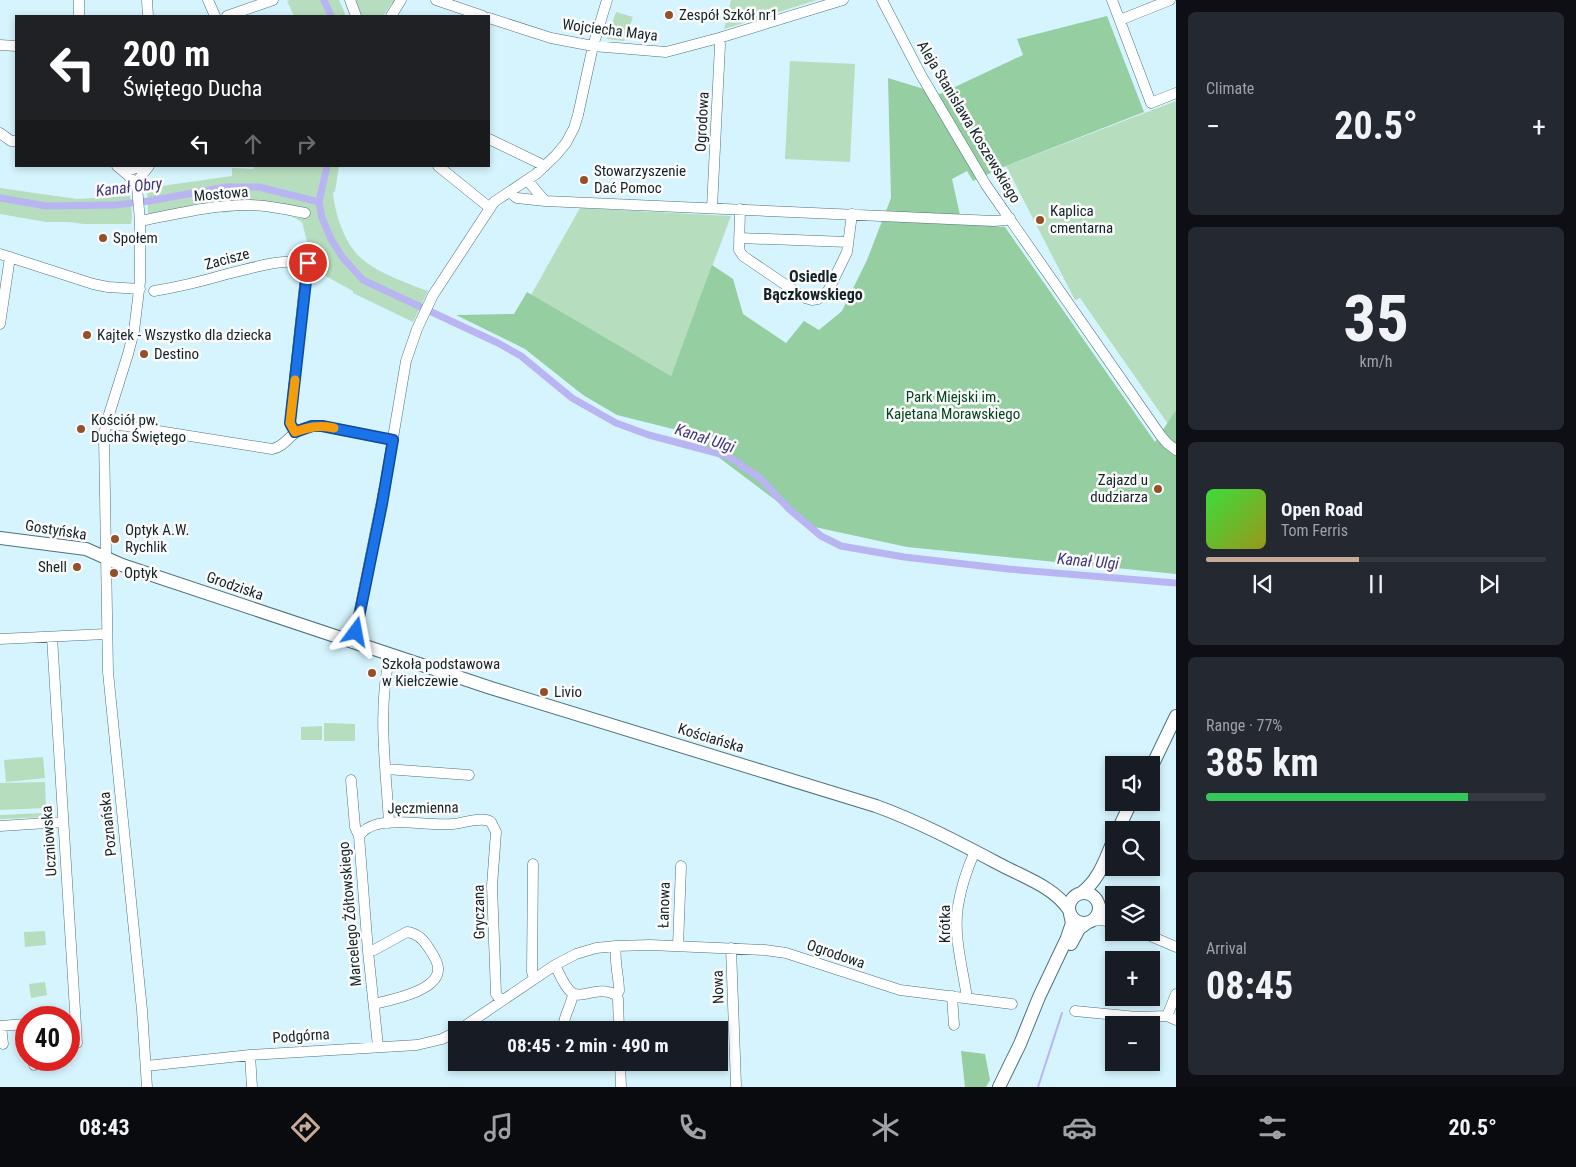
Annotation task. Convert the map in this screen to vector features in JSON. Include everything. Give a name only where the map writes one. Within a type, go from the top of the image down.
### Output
[{"type":"main road","name":"Gostyńska","points":[[0,538],[86,549],[107,558]]},
{"type":"main road","name":"Grodziska","points":[[107,558],[122,565],[353,643]]},
{"type":"main road","name":"Kościańska","points":[[353,643],[876,806],[917,822],[1048,890],[1065,904],[1070,912]]},
{"type":"main road","points":[[1156,756],[1176,716]]},
{"type":"main road","points":[[1020,1044],[1039,997],[1067,938],[1072,923],[1070,901],[1091,885],[1105,859]]},
{"type":"main road","points":[[999,1087],[1050,990],[1076,932],[1099,912],[1100,885],[1105,874]]},
{"type":"main road","name":"Kościańska","points":[[1048,890],[1070,895],[1079,894]]},
{"type":"main road","points":[[1079,894],[1091,894],[1098,902]]},
{"type":"main road","points":[[1070,912],[1079,922],[1089,922]]},
{"type":"street","points":[[79,0],[79,15]]},
{"type":"street","points":[[146,0],[148,15]]},
{"type":"street","points":[[208,0],[214,15]]},
{"type":"street","points":[[234,15],[257,11],[273,0]]},
{"type":"street","points":[[350,0],[356,15]]},
{"type":"street","points":[[392,15],[401,0]]},
{"type":"street","points":[[436,0],[480,15]]},
{"type":"street","points":[[353,643],[373,549],[406,361],[420,321],[432,298],[490,208],[498,199],[528,181],[545,166],[566,142],[574,128],[593,46],[607,0]]},
{"type":"street","name":"Wojciecha Maya","points":[[490,18],[551,38],[593,46],[666,52],[719,38],[843,0]]},
{"type":"street","name":"Aleja Stanisława Koszewskiego","points":[[882,0],[927,86],[986,185],[1167,444],[1176,450]]},
{"type":"street","points":[[1112,0],[1151,103],[1176,92]]},
{"type":"street","points":[[1120,20],[1170,0]]},
{"type":"street","name":"Ogrodowa","points":[[712,208],[720,54],[719,38]]},
{"type":"street","points":[[0,45],[15,46]]},
{"type":"street","points":[[0,133],[14,141]]},
{"type":"street","points":[[490,139],[545,166]]},
{"type":"street","points":[[120,169],[135,167]]},
{"type":"street","points":[[138,189],[139,179],[148,167]]},
{"type":"street","points":[[439,167],[490,208]]},
{"type":"street","points":[[120,169],[138,189]]},
{"type":"street","points":[[528,181],[545,201]]},
{"type":"street","name":"Poznańska","points":[[138,189],[140,289],[130,348],[106,424],[104,531],[107,558],[106,634],[109,682],[147,1087]]},
{"type":"street","points":[[509,192],[517,198],[545,201],[994,221],[1010,218]]},
{"type":"street","name":"Mostowa","points":[[140,218],[246,205],[269,206],[305,213]]},
{"type":"street","points":[[740,209],[739,250],[743,256],[805,298],[812,300],[828,291],[847,252],[852,214]]},
{"type":"street","points":[[739,238],[848,242]]},
{"type":"street","points":[[0,323],[5,255],[93,284],[140,289]]},
{"type":"street","name":"Zacisze","points":[[154,291],[273,262],[296,261],[308,263],[290,423],[295,432]]},
{"type":"street","points":[[106,424],[272,449],[282,445],[295,432],[312,426],[322,426],[393,440]]},
{"type":"street","points":[[0,639],[106,634]]},
{"type":"street","name":"Uczniowska","points":[[52,636],[75,1006]]},
{"type":"street","points":[[389,823],[383,702],[390,655]]},
{"type":"street","points":[[386,769],[470,775]]},
{"type":"street","name":"Marcelego Żółtowskiego","points":[[351,780],[355,827],[359,836],[378,1046]]},
{"type":"street","name":"Jęczmienna","points":[[359,836],[367,828],[389,823],[438,825],[468,823],[483,819],[491,822]]},
{"type":"street","points":[[0,826],[63,822]]},
{"type":"street","name":"Gryczana","points":[[491,822],[496,832],[492,886],[496,994],[501,1001]]},
{"type":"street","name":"Krótka","points":[[967,998],[958,936],[958,908],[966,872],[975,851]]},
{"type":"street","points":[[533,864],[532,972],[534,978]]},
{"type":"street","name":"Łanowa","points":[[678,946],[681,866]]},
{"type":"street","points":[[1098,902],[1105,912]]},
{"type":"street","points":[[1089,922],[1105,921]]},
{"type":"street","points":[[368,951],[374,950],[407,932],[412,932],[424,941],[437,963],[438,969],[435,979],[429,984],[404,997],[374,1004]]},
{"type":"street","points":[[1160,940],[1176,947]]},
{"type":"street","name":"Ogrodowa","points":[[650,945],[786,952],[894,988],[1012,1004]]},
{"type":"street","name":"Podgórna","points":[[472,1021],[534,978],[576,954],[596,948],[650,945]]},
{"type":"street","points":[[616,946],[615,958],[619,991],[616,995]]},
{"type":"street","name":"Nowa","points":[[731,948],[736,1085]]},
{"type":"street","points":[[555,965],[569,991],[573,994],[580,995],[603,990],[616,995],[619,1021]]},
{"type":"street","points":[[564,1021],[572,1002],[573,994]]},
{"type":"street","points":[[1075,1011],[1137,1018],[1172,1018],[1176,994]]},
{"type":"street","points":[[952,996],[954,1025]]},
{"type":"street","points":[[3,1044],[0,1026],[15,1025]]},
{"type":"street","name":"Podgórna","points":[[146,1066],[250,1055],[429,1043],[448,1035]]},
{"type":"street","points":[[250,1055],[252,1087]]},
{"type":"street","points":[[620,1071],[621,1087]]},
{"type":"green space","points":[[339,0],[346,15],[294,15],[287,1]]},
{"type":"green space","points":[[354,0],[398,0],[396,4],[392,3],[384,15],[359,15]]},
{"type":"green space","points":[[731,0],[817,0],[724,29]]},
{"type":"green space","points":[[616,12],[633,17],[624,41],[607,39]]},
{"type":"green space","name":"Park Miejski im. Kajetana Morawskiego","points":[[1107,16],[1144,112],[1006,166],[973,181],[967,171],[952,179],[962,224],[1005,227],[1155,442],[1176,410],[1176,574],[907,547],[810,526],[685,432],[617,415],[583,395],[525,349],[456,315],[514,314],[527,292],[671,376],[712,265],[733,279],[743,314],[786,343],[804,321],[819,330],[842,311],[867,260],[891,198],[888,78],[940,94],[1023,55],[1017,39]]},
{"type":"green space","points":[[790,61],[855,64],[850,162],[785,159]]},
{"type":"green space","points":[[1176,101],[1176,410],[1168,424],[1080,298],[1075,300],[1006,166]]},
{"type":"green space","points":[[254,167],[339,167],[335,191],[333,193],[334,201],[342,229],[356,253],[376,269],[428,291],[413,322],[353,293],[353,291],[311,268],[306,254],[309,249],[302,222],[293,217],[263,210],[242,210],[222,213],[220,201],[148,214],[147,188],[232,176],[232,168],[253,169]]},
{"type":"green space","points":[[0,188],[77,199],[130,196],[131,224],[46,222],[0,214]]},
{"type":"green space","points":[[580,208],[731,216],[671,376],[531,295]]},
{"type":"green space","points":[[324,723],[355,724],[355,741],[324,741]]},
{"type":"green space","points":[[322,726],[322,740],[301,740],[301,727]]},
{"type":"green space","points":[[43,757],[45,778],[6,782],[4,760]]},
{"type":"green space","points":[[45,782],[46,808],[0,810],[0,783]]},
{"type":"green space","points":[[43,813],[43,817],[0,819],[0,815]]},
{"type":"green space","points":[[45,931],[46,945],[25,947],[24,932]]},
{"type":"green space","points":[[45,982],[47,995],[31,998],[29,984]]},
{"type":"green space","points":[[961,1051],[985,1054],[990,1080],[986,1087],[965,1087]]},
{"type":"waterway","name":"Kanał Ulgi","points":[[324,0],[331,15]]},
{"type":"waterway","name":"Kanał Ulgi","points":[[327,167],[319,202],[322,218],[331,239],[343,258],[363,280],[498,343],[521,356],[572,398],[616,423],[649,435],[728,456],[760,478],[789,509],[821,536],[841,546],[904,557],[1008,569],[1176,583]]},
{"type":"waterway","name":"Kanał Obry","points":[[0,198],[46,206],[115,205],[226,187],[259,187],[319,202]]},
{"type":"waterway","points":[[1038,1087],[1062,1013]]},
{"type":"slow traffic","points":[[295,380],[290,423],[295,432],[312,426],[334,428]]},
{"type":"place","name":"Zespół Szkół nr1","points":[[669,15]]},
{"type":"place","name":"Stowarzyszenie Dać Pomoc","points":[[584,180]]},
{"type":"place","name":"Kaplica cmentarna","points":[[1040,220]]},
{"type":"place","name":"Społem","points":[[103,238]]},
{"type":"place","name":"Kajtek - Wszystko dla dziecka","points":[[87,335]]},
{"type":"place","name":"Destino","points":[[144,354]]},
{"type":"place","name":"Kościół pw. Ducha Świętego","points":[[81,429]]},
{"type":"place","name":"Zajazd u dudziarza","points":[[1158,489]]},
{"type":"place","name":"Optyk A.W. Rychlik","points":[[115,539]]},
{"type":"place","name":"Shell","points":[[77,567]]},
{"type":"place","name":"Optyk","points":[[114,573]]},
{"type":"place","name":"Szkoła podstawowa w Kiełczewie","points":[[372,673]]},
{"type":"place","name":"Livio","points":[[544,692]]},
{"type":"district","name":"Osiedle Bączkowskiego","points":[[813,285]]},
{"type":"route","points":[[308,263],[290,423],[295,432],[312,426],[322,426],[393,440],[356,632]]}]
